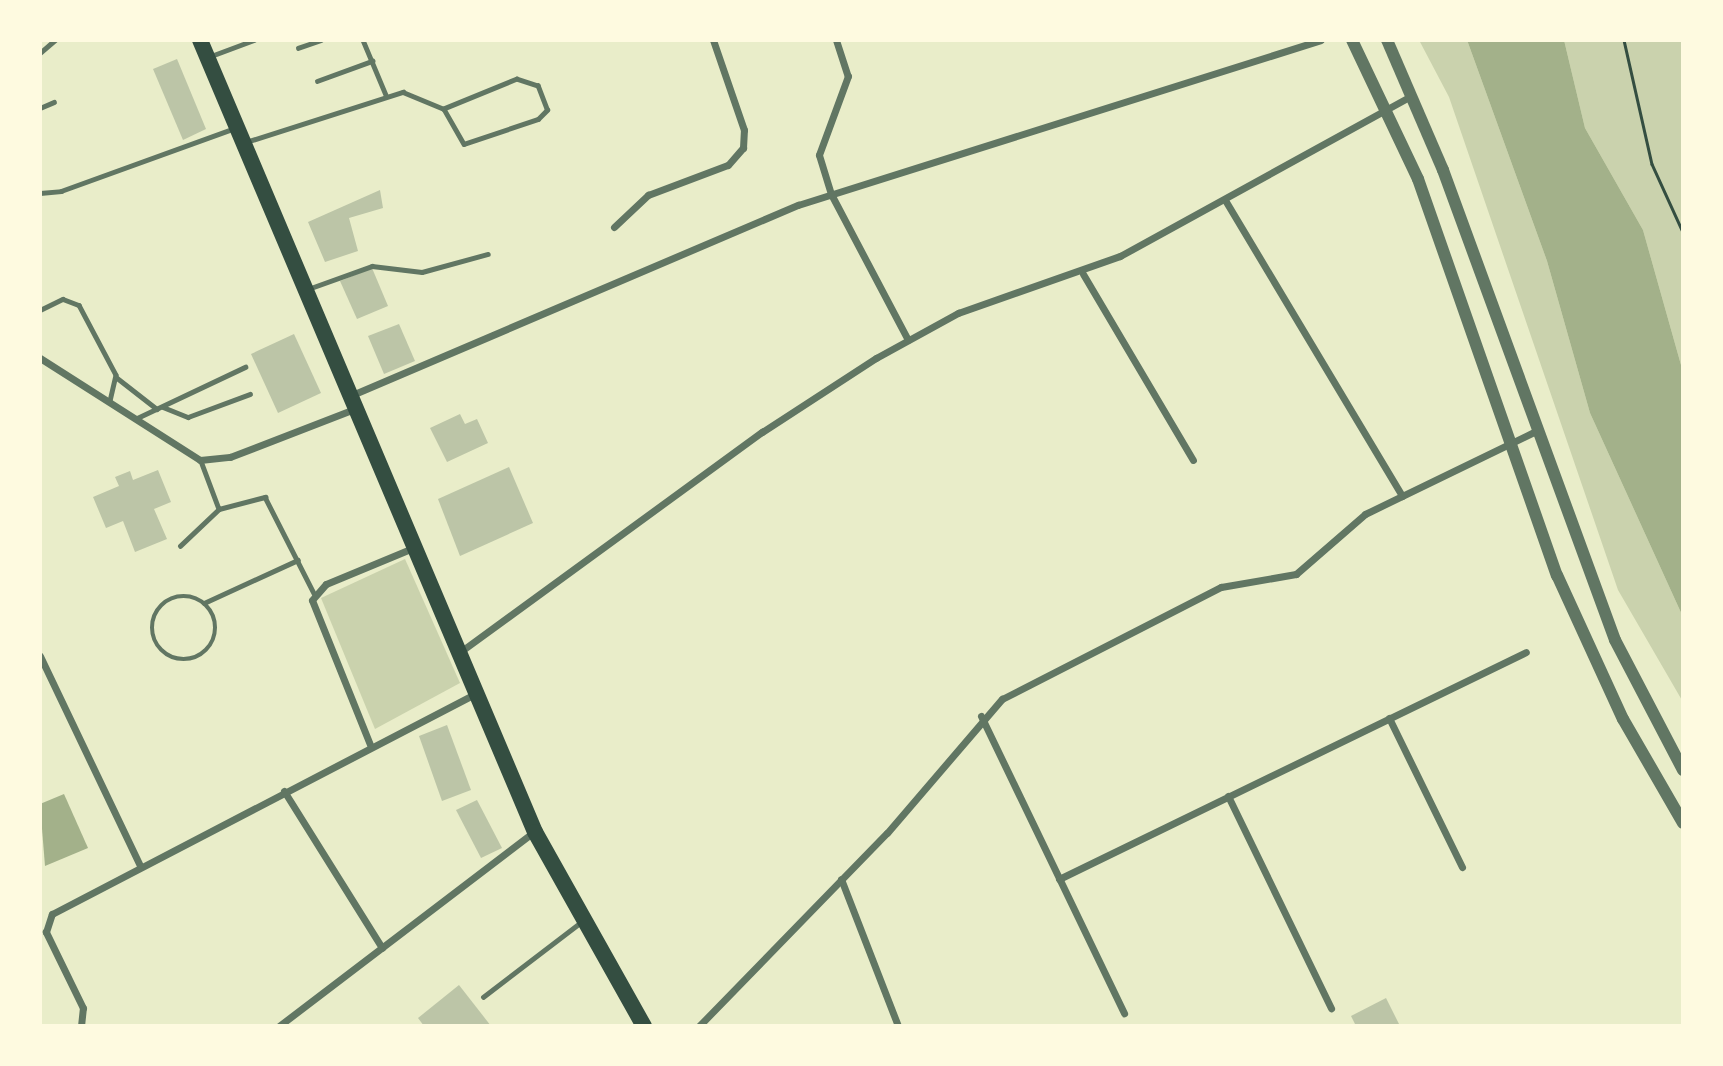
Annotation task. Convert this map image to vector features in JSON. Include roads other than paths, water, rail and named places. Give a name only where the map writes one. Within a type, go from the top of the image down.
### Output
[{"type":"main road","points":[[200,40],[535,832],[644,1026]]},
{"type":"street","points":[[614,227],[648,195],[728,165],[743,148],[744,130],[713,40]]},
{"type":"street","points":[[836,40],[848,76],[819,155],[831,194],[908,340]]},
{"type":"street","points":[[40,358],[200,460],[230,457],[831,194],[1321,40]]},
{"type":"street","points":[[1352,40],[1388,108],[1510,442],[1590,650],[1683,823]]},
{"type":"street","points":[[1387,40],[1413,95],[1615,640],[1683,770]]},
{"type":"street","points":[[459,653],[762,432],[908,340],[1000,296],[1083,274],[1225,200],[1413,95]]},
{"type":"street","points":[[1225,200],[1402,496]]},
{"type":"street","points":[[1083,274],[1193,460]]},
{"type":"street","points":[[699,1026],[887,833],[981,716],[1033,680],[1212,592],[1296,574],[1347,526],[1402,496],[1536,431]]},
{"type":"street","points":[[371,747],[313,611],[314,593],[416,547]]},
{"type":"street","points":[[1059,879],[1526,652]]},
{"type":"street","points":[[40,656],[140,866]]},
{"type":"street","points":[[81,1026],[83,1008],[48,938],[43,922],[64,904],[477,693]]},
{"type":"street","points":[[981,716],[1124,1013]]},
{"type":"street","points":[[1389,718],[1462,867]]},
{"type":"street","points":[[284,792],[382,948]]},
{"type":"street","points":[[1228,796],[1331,1008]]},
{"type":"street","points":[[279,1026],[535,832]]},
{"type":"street","points":[[841,879],[898,1026]]},
{"type":"lane","points":[[40,53],[55,40]]},
{"type":"lane","points":[[207,57],[254,40]]},
{"type":"lane","points":[[298,48],[321,40]]},
{"type":"lane","points":[[363,40],[386,95]]},
{"type":"lane","points":[[317,81],[372,61]]},
{"type":"lane","points":[[242,143],[386,95],[412,93],[444,109],[464,144],[538,119],[547,110],[545,97],[528,79],[469,94],[444,109]]},
{"type":"lane","points":[[40,108],[54,102]]},
{"type":"lane","points":[[40,193],[61,191],[236,127]]},
{"type":"lane","points":[[307,289],[372,266],[422,272],[488,254]]},
{"type":"lane","points":[[40,310],[64,299],[75,302],[116,377],[160,408],[188,417],[250,394]]},
{"type":"lane","points":[[134,419],[245,367]]},
{"type":"lane","points":[[110,403],[116,377]]},
{"type":"lane","points":[[200,460],[219,509]]},
{"type":"lane","points":[[180,546],[219,509],[265,497],[314,593]]},
{"type":"lane","points":[[204,603],[214,627],[210,650],[174,660],[154,629],[153,611],[187,595],[204,603],[298,560]]},
{"type":"lane","points":[[483,997],[584,920]]}]
